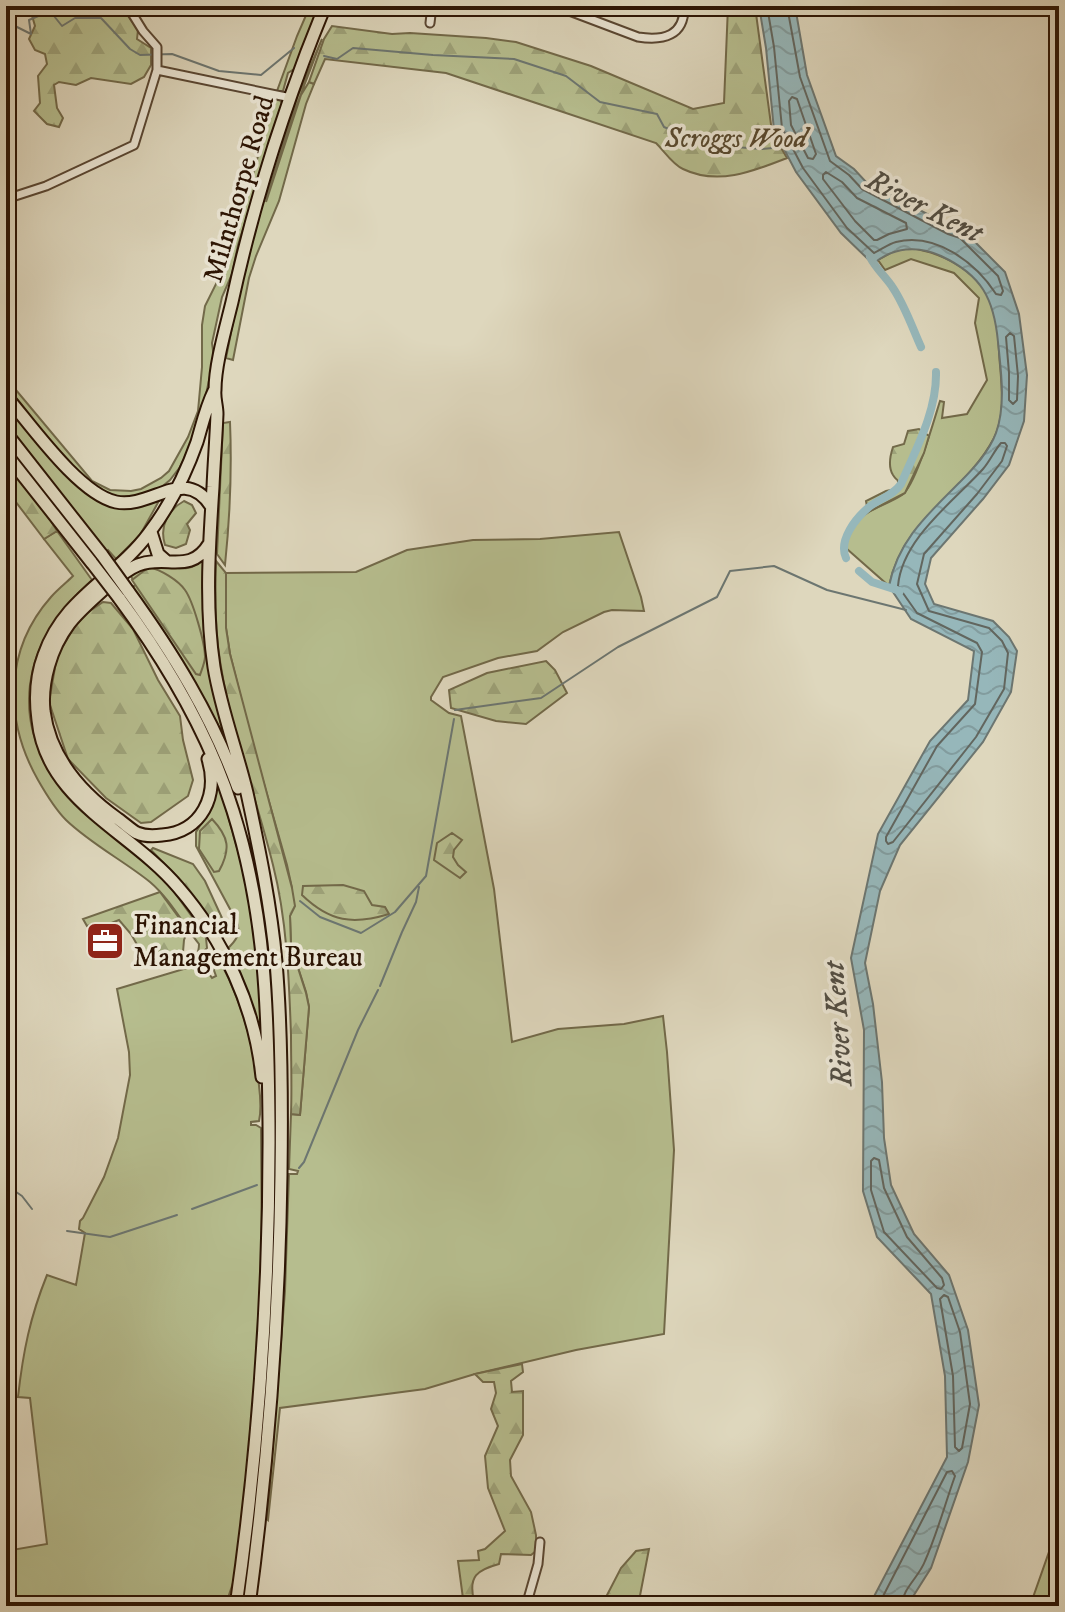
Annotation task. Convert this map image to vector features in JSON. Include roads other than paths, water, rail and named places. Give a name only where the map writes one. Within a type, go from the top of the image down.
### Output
[{"type":"highway","name":"Milnthorpe Road","points":[[176,488],[189,463],[214,390],[248,233],[291,98],[325,6]]},
{"type":"highway","name":"Milnthorpe Road","points":[[211,506],[217,408],[214,390]]},
{"type":"highway","points":[[6,396],[75,477],[102,497],[135,503],[176,488],[189,488],[203,495],[211,506],[209,612],[215,672],[247,793],[270,908],[276,959],[280,1051],[279,1266],[272,1383],[249,1606]]},
{"type":"highway","points":[[6,433],[97,559],[174,658],[205,711],[227,759],[258,852]]},
{"type":"highway","points":[[6,454],[97,559]]},
{"type":"highway","points":[[176,488],[151,532],[124,561],[81,597],[51,638],[38,675],[39,729],[47,757],[66,787],[78,801],[134,844],[170,877],[202,917],[221,948],[239,987],[256,1042],[269,1152]]},
{"type":"highway","points":[[151,532],[158,554],[166,561]]},
{"type":"highway","points":[[194,717],[211,770],[209,801],[199,817],[176,832],[157,836],[138,834],[81,788],[54,749],[44,710],[45,684],[52,654],[68,625],[121,574],[137,565],[189,562],[204,553],[210,544]]},
{"type":"highway","points":[[124,594],[194,717],[217,766],[249,868],[265,978],[269,1152],[266,1266],[248,1509],[236,1606]]},
{"type":"street","points":[[6,12],[24,6]]},
{"type":"street","points":[[6,199],[46,186],[134,145],[157,67],[157,47],[130,10],[119,6]]},
{"type":"street","points":[[430,23],[432,6]]},
{"type":"street","points":[[556,6],[653,40],[673,34],[684,14],[684,6]]},
{"type":"street","points":[[584,16],[587,6]]},
{"type":"street","points":[[157,67],[291,98]]},
{"type":"street","points":[[526,1606],[538,1564],[540,1542]]},
{"type":"water","points":[[759,6],[795,6],[807,75],[836,156],[866,182],[963,230],[1005,272],[1019,314],[1027,375],[1024,421],[1009,465],[931,558],[925,584],[934,604],[993,621],[1009,637],[1017,651],[1011,692],[983,742],[900,845],[880,891],[865,963],[873,1004],[891,1185],[914,1234],[949,1275],[968,1330],[979,1405],[968,1462],[931,1568],[907,1606],[869,1606],[947,1457],[945,1376],[931,1294],[877,1237],[863,1191],[864,1030],[851,958],[878,834],[930,741],[968,700],[974,651],[911,619],[889,586],[893,570],[916,529],[976,465],[993,440],[1001,411],[1000,365],[996,327],[989,301],[967,271],[932,252],[915,249],[897,251],[873,264],[841,233],[796,172],[774,130]]},
{"type":"waterway","points":[[6,26],[13,25],[31,34],[29,20],[50,11],[62,26],[75,18],[101,18],[130,49],[140,55],[172,54],[219,71],[261,75],[294,48]]},
{"type":"waterway","points":[[324,56],[337,59],[353,48],[514,59],[566,76],[600,102],[657,114],[664,127],[707,145],[762,149],[783,147]]},
{"type":"waterway","points":[[870,257],[905,309],[921,347]]},
{"type":"waterway","points":[[846,558],[844,544],[854,523],[869,507],[901,484],[929,415],[936,372]]},
{"type":"waterway","points":[[455,710],[541,698],[618,647],[717,597],[730,571],[774,566],[827,590],[906,610]]},
{"type":"waterway","points":[[859,571],[872,582],[900,591]]},
{"type":"waterway","points":[[300,901],[320,917],[361,933],[395,912],[426,876],[454,719]]},
{"type":"waterway","points":[[380,986],[416,902],[419,887]]},
{"type":"waterway","points":[[299,1168],[378,990]]},
{"type":"waterway","points":[[6,1185],[22,1196],[32,1209]]},
{"type":"waterway","points":[[192,1209],[257,1185]]},
{"type":"waterway","points":[[67,1231],[110,1237],[177,1215]]},
{"type":"place","name":"Financial Management Bureau","points":[[105,941]]},
{"type":"park label","name":"Scroggs Wood","points":[[736,138]]},
{"type":"water label","name":"River Kent","points":[[924,207]]},
{"type":"water label","name":"River Kent","points":[[839,1024]]}]
